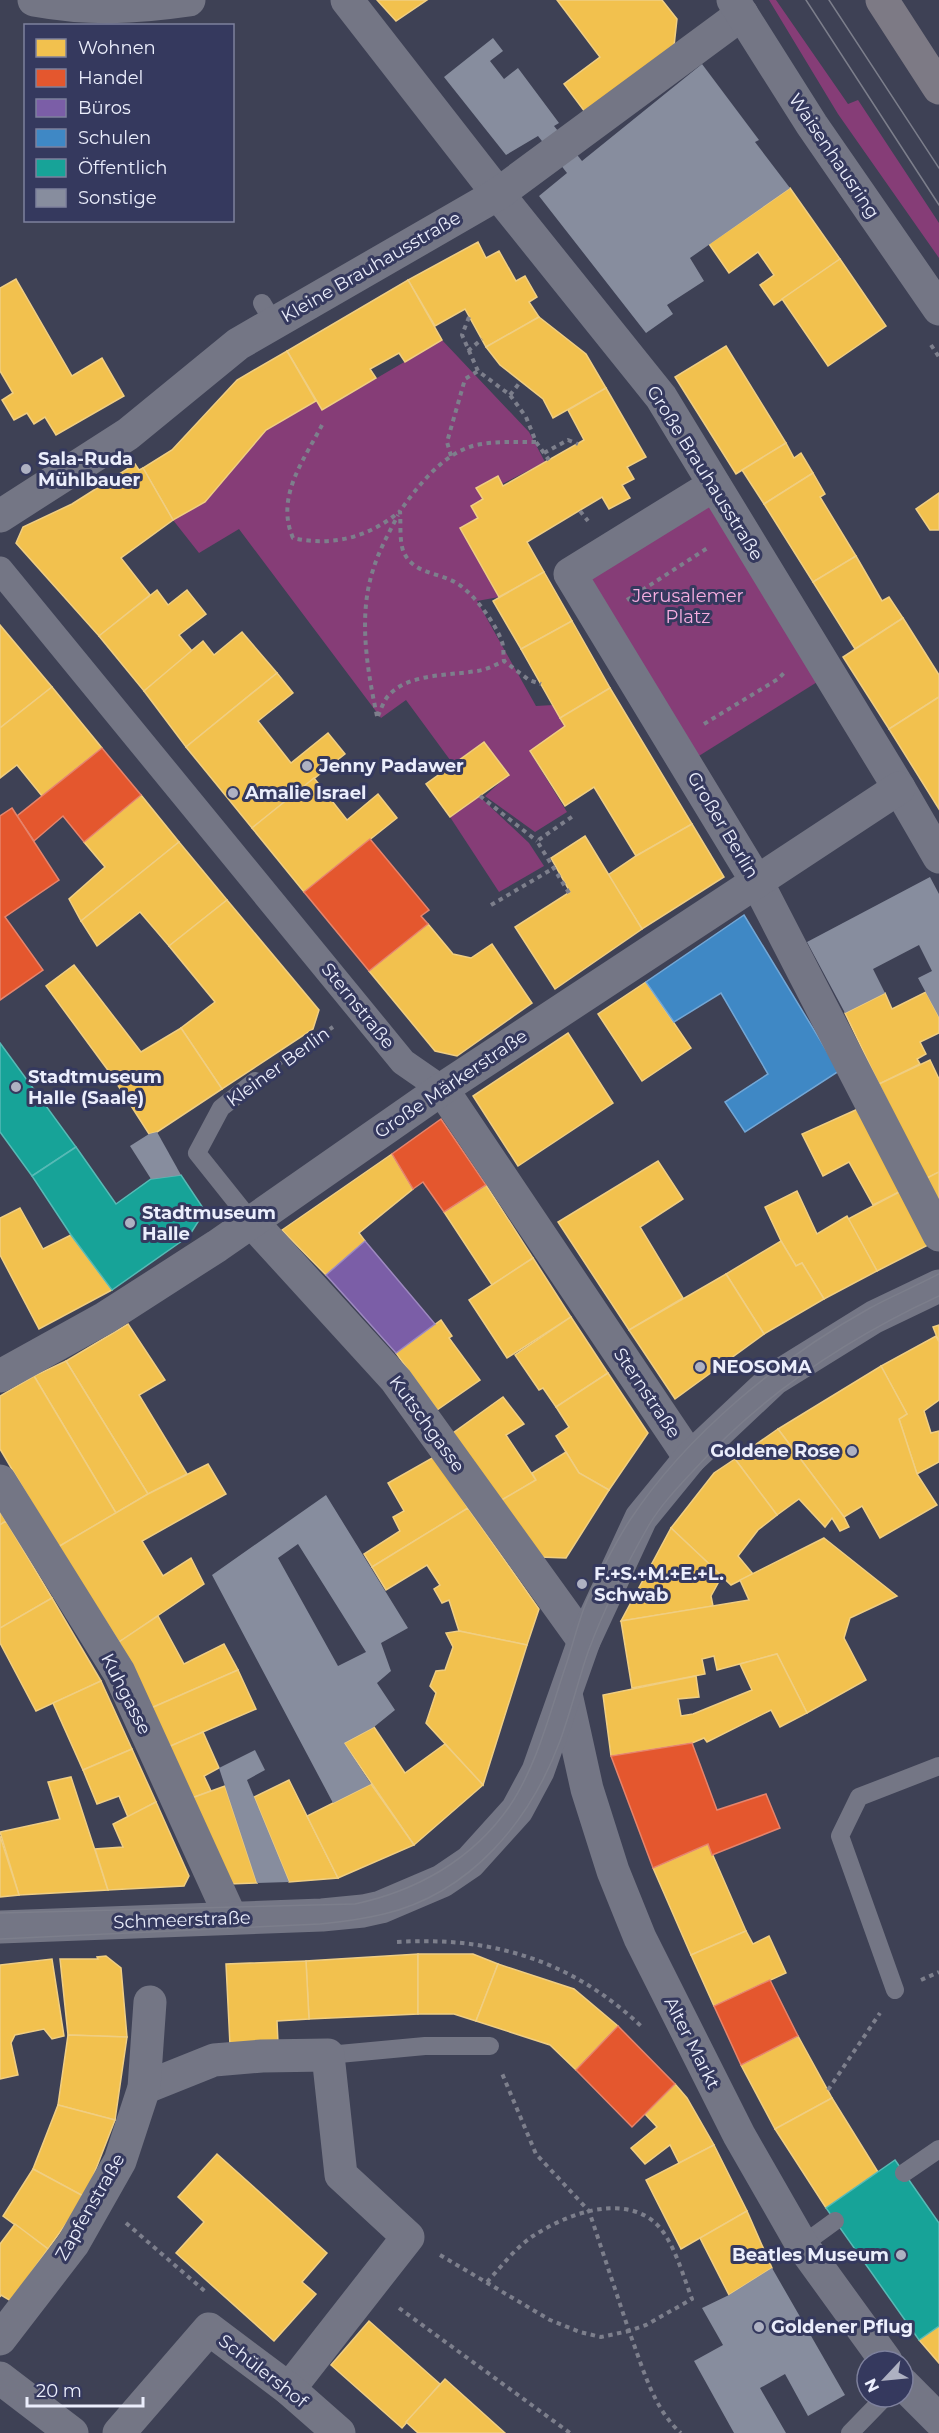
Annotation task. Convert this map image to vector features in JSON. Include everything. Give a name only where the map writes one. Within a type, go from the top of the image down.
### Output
[{"type":"main road","points":[[882,0],[939,88]]},
{"type":"street","points":[[34,0],[82,7],[143,7],[189,0]]},
{"type":"street","name":"Große Brauhausstraße","points":[[347,0],[379,56],[498,194],[661,397],[939,857]]},
{"type":"street","name":"Kleine Brauhausstraße","points":[[1,514],[128,434],[238,344],[268,313],[498,194],[737,7]]},
{"type":"street","name":"Waisenhausring","points":[[737,7],[812,125],[939,309]]},
{"type":"street","name":"Großer Berlin","points":[[714,485],[570,574],[757,882],[939,1235]]},
{"type":"street","name":"Sternstraße","points":[[0,570],[403,1062],[442,1089],[690,1458]]},
{"type":"street","name":"Große Märkerstraße","points":[[0,1376],[105,1318],[252,1222],[442,1089],[899,788]]},
{"type":"street","name":"Kutschgasse","points":[[252,1222],[396,1380],[584,1641]]},
{"type":"street","points":[[566,1694],[584,1641],[641,1518],[690,1458],[774,1379],[874,1317],[939,1286]]},
{"type":"street","name":"Kuhgasse","points":[[0,1481],[119,1672],[231,1918]]},
{"type":"street","name":"Schmeerstraße","points":[[0,1927],[363,1911],[414,1894],[442,1881],[470,1862],[517,1810],[529,1791],[549,1744],[566,1694]]},
{"type":"street","name":"Alter Markt","points":[[566,1694],[587,1789],[613,1871],[640,1938],[739,2135],[802,2245],[877,2349]]},
{"type":"street","name":"Zapfenstraße","points":[[0,2338],[78,2235],[120,2161],[144,2088],[150,2002]]},
{"type":"street","points":[[144,2088],[214,2060],[262,2056],[328,2055],[340,2175],[408,2237],[289,2389]]},
{"type":"street","name":"Schülershof","points":[[119,2433],[209,2329],[289,2389],[339,2433]]},
{"type":"street","points":[[0,2378],[72,2433]]},
{"type":"street","points":[[915,2396],[939,2420]]},
{"type":"lane","name":"Kleiner Berlin","points":[[252,1222],[197,1153],[221,1108],[255,1082]]},
{"type":"lane","points":[[895,1990],[840,1836],[859,1797],[939,1766]]},
{"type":"lane","points":[[328,2055],[425,2046],[490,2046]]},
{"type":"lane","points":[[904,2173],[939,2149]]},
{"type":"lane","points":[[802,2245],[835,2221]]},
{"type":"lane","points":[[850,2433],[873,2409]]},
{"type":"path","points":[[469,317],[462,335],[478,371],[510,395],[526,417],[536,442],[549,460]]},
{"type":"path","points":[[468,351],[482,339]]},
{"type":"path","points":[[451,456],[447,442],[465,379],[478,371]]},
{"type":"path","points":[[510,395],[521,381]]},
{"type":"path","points":[[322,425],[290,489],[288,525],[293,538],[306,541],[340,540],[363,534],[385,524],[400,512]]},
{"type":"path","points":[[544,453],[568,440],[578,444]]},
{"type":"path","points":[[504,661],[486,669],[460,674],[435,675],[410,681],[389,694],[377,716],[369,672],[365,625],[367,599],[372,571],[400,512],[416,488],[451,456],[474,446],[500,442],[536,442]]},
{"type":"path","points":[[400,512],[404,552],[412,564],[459,584],[476,600],[502,643],[504,661],[529,681],[541,684]]},
{"type":"path","points":[[596,620],[740,527]]},
{"type":"path","points":[[669,737],[706,723],[778,679],[813,646]]},
{"type":"path","points":[[480,795],[537,841],[569,893]]},
{"type":"path","points":[[537,841],[573,816]]},
{"type":"path","points":[[491,905],[554,868]]},
{"type":"path","name":"Kleiner Berlin","points":[[255,1082],[360,1007]]},
{"type":"path","points":[[393,1943],[456,1942],[497,1947],[530,1958],[570,1974],[595,1989],[645,2030]]},
{"type":"path","points":[[828,2090],[895,1990]]},
{"type":"path","points":[[490,2046],[536,2154],[589,2211],[629,2331],[652,2390],[671,2424],[681,2433]]},
{"type":"path","points":[[408,2237],[550,2320],[580,2332],[601,2337],[646,2325],[692,2299],[672,2247],[655,2222],[632,2209],[605,2208],[589,2211],[532,2236],[487,2282]]},
{"type":"path","points":[[370,2286],[570,2433]]},
{"type":"green space","points":[[769,0],[776,0],[848,104],[858,100],[939,223],[939,258],[838,114]]},
{"type":"green space","points":[[442,340],[529,432],[545,462],[502,484],[477,489],[483,499],[478,518],[460,528],[499,597],[477,601],[536,706],[553,705],[565,726],[530,752],[567,812],[535,832],[485,796],[509,774],[484,742],[453,764],[406,700],[381,718],[239,529],[199,553],[173,520],[205,502],[266,430],[316,401],[322,410]]},
{"type":"green space","name":"Jerusalemer Platz","points":[[714,485],[830,674],[686,764],[570,574]]},
{"type":"green space","points":[[479,796],[529,843],[544,866],[499,892],[450,817]]},
{"type":"building: Wohnen","points":[[377,0],[427,0],[396,21]]},
{"type":"building: Wohnen","points":[[557,0],[662,0],[677,19],[674,46],[585,112],[564,84],[600,57]]},
{"type":"building: Wohnen","points":[[790,188],[840,259],[774,305],[760,285],[774,275],[758,252],[729,273],[709,244]]},
{"type":"building: Wohnen","points":[[478,242],[486,258],[499,251],[516,281],[525,276],[537,297],[529,302],[539,317],[486,347],[465,309],[435,326],[408,280]]},
{"type":"building: Wohnen","points":[[840,259],[886,326],[828,366],[782,299]]},
{"type":"building: Wohnen","points":[[16,279],[72,376],[102,358],[124,396],[56,435],[45,417],[34,424],[27,413],[14,420],[2,400],[13,393],[0,371],[0,288]]},
{"type":"building: Wohnen","points":[[408,280],[442,340],[405,362],[399,353],[370,369],[376,378],[322,410],[287,351]]},
{"type":"building: Wohnen","points":[[539,317],[586,354],[606,388],[553,418],[543,399],[500,365],[486,347]]},
{"type":"building: Wohnen","points":[[726,346],[786,443],[736,474],[675,377]]},
{"type":"building: Wohnen","points":[[287,351],[316,401],[266,430],[205,502],[173,520],[143,468],[172,450],[237,380]]},
{"type":"building: Wohnen","points":[[606,388],[646,457],[627,467],[634,479],[622,485],[630,498],[609,509],[602,497],[527,542],[544,572],[499,597],[460,528],[478,518],[471,506],[483,499],[476,488],[498,476],[503,486],[584,440],[568,410]]},
{"type":"building: Wohnen","points":[[786,443],[794,458],[801,453],[813,473],[764,504],[742,470]]},
{"type":"building: Wohnen","points":[[135,464],[139,470],[143,468],[173,520],[121,558],[150,595],[99,636],[16,543],[23,527],[72,504]]},
{"type":"building: Wohnen","points":[[813,473],[825,494],[820,497],[856,556],[813,582],[764,504]]},
{"type":"building: Wohnen","points":[[939,493],[939,530],[930,530],[916,509]]},
{"type":"building: Wohnen","points":[[856,556],[882,601],[889,597],[903,618],[855,649],[813,582]]},
{"type":"building: Wohnen","points":[[544,572],[572,621],[521,649],[493,601]]},
{"type":"building: Wohnen","points":[[157,590],[168,605],[187,590],[206,614],[179,635],[192,651],[144,691],[99,636]]},
{"type":"building: Wohnen","points":[[903,618],[939,675],[939,697],[889,729],[843,657]]},
{"type":"building: Wohnen","points":[[572,621],[610,688],[560,718],[521,649]]},
{"type":"building: Wohnen","points":[[0,625],[52,687],[0,728]]},
{"type":"building: Wohnen","points":[[242,632],[277,673],[186,747],[144,691],[203,641],[214,655]]},
{"type":"building: Wohnen","points":[[277,673],[293,693],[258,721],[291,763],[328,733],[345,754],[252,828],[186,747]]},
{"type":"building: Wohnen","points":[[52,687],[102,748],[42,796],[17,765],[0,778],[0,728]]},
{"type":"building: Wohnen","points":[[610,688],[692,824],[636,856],[594,787],[565,806],[530,751],[565,726],[560,718]]},
{"type":"building: Wohnen","points":[[939,697],[939,809],[889,729]]},
{"type":"building: Wohnen","points":[[484,742],[509,775],[450,817],[426,784]]},
{"type":"building: Wohnen","points":[[314,778],[347,820],[378,794],[397,818],[304,892],[252,828]]},
{"type":"building: Wohnen","points":[[141,795],[179,842],[81,921],[69,899],[105,867],[84,842]]},
{"type":"building: Wohnen","points":[[692,824],[724,877],[642,929],[608,875]]},
{"type":"building: Wohnen","points":[[585,836],[642,929],[555,989],[515,927],[570,892],[551,858]]},
{"type":"building: Wohnen","points":[[179,842],[227,900],[169,946],[140,912],[97,946],[81,921]]},
{"type":"building: Wohnen","points":[[227,900],[319,1010],[313,1029],[222,1089],[181,1028],[215,1002],[169,946]]},
{"type":"building: Wohnen","points":[[428,924],[453,954],[471,958],[492,944],[532,1003],[457,1056],[435,1051],[369,971]]},
{"type":"building: Wohnen","points":[[74,965],[141,1052],[181,1028],[222,1089],[157,1132],[149,1134],[110,1073],[46,986]]},
{"type":"building: Wohnen","points":[[646,982],[691,1048],[642,1081],[598,1014]]},
{"type":"building: Wohnen","points":[[926,992],[939,1017],[939,1033],[920,1042],[926,1054],[917,1059],[920,1064],[879,1084],[845,1013],[885,993],[892,1009]]},
{"type":"building: Wohnen","points":[[568,1033],[613,1103],[518,1166],[473,1096]]},
{"type":"building: Wohnen","points":[[930,1060],[939,1079],[939,1172],[925,1179],[879,1084]]},
{"type":"building: Wohnen","points":[[860,1108],[903,1190],[873,1205],[849,1162],[823,1176],[802,1134]]},
{"type":"building: Wohnen","points":[[392,1154],[413,1189],[359,1233],[365,1241],[326,1275],[282,1230]]},
{"type":"building: Wohnen","points":[[658,1161],[683,1199],[640,1227],[683,1298],[629,1330],[558,1222]]},
{"type":"building: Wohnen","points":[[939,1172],[939,1208],[925,1179]]},
{"type":"building: Wohnen","points":[[486,1185],[533,1258],[492,1285],[444,1212]]},
{"type":"building: Wohnen","points":[[903,1190],[932,1243],[877,1271],[848,1219]]},
{"type":"building: Wohnen","points":[[797,1191],[817,1234],[847,1216],[877,1271],[824,1299],[802,1263],[796,1266],[765,1207]]},
{"type":"building: Wohnen","points":[[20,1208],[43,1249],[71,1235],[112,1290],[39,1329],[0,1255],[0,1218]]},
{"type":"building: Wohnen","points":[[781,1241],[796,1266],[802,1263],[824,1299],[764,1334],[726,1274]]},
{"type":"building: Wohnen","points":[[533,1258],[571,1317],[507,1358],[469,1300]]},
{"type":"building: Wohnen","points":[[726,1274],[764,1334],[675,1399],[629,1330]]},
{"type":"building: Wohnen","points":[[571,1317],[608,1373],[556,1407],[543,1388],[539,1390],[515,1355]]},
{"type":"building: Wohnen","points":[[441,1320],[452,1336],[449,1338],[480,1380],[437,1410],[396,1353]]},
{"type":"building: Wohnen","points":[[128,1324],[165,1380],[139,1395],[187,1474],[148,1494],[66,1361]]},
{"type":"building: Wohnen","points":[[939,1325],[939,1342],[933,1327]]},
{"type":"building: Wohnen","points":[[936,1336],[939,1342],[939,1400],[924,1411],[931,1433],[939,1431],[939,1462],[917,1474],[899,1419],[907,1414],[881,1366]]},
{"type":"building: Wohnen","points":[[66,1361],[148,1494],[116,1513],[34,1376]]},
{"type":"building: Wohnen","name":"Goldene Rose","points":[[881,1366],[907,1414],[899,1419],[917,1474],[937,1505],[880,1538],[862,1506],[844,1517],[778,1429]]},
{"type":"building: Wohnen","points":[[608,1373],[648,1433],[609,1490],[579,1473],[556,1436],[569,1427],[556,1407]]},
{"type":"building: Wohnen","points":[[34,1376],[116,1513],[58,1547],[0,1449],[0,1396]]},
{"type":"building: Wohnen","points":[[503,1397],[524,1424],[506,1435],[536,1480],[500,1501],[453,1433]]},
{"type":"building: Wohnen","points":[[778,1429],[844,1517],[849,1527],[840,1531],[832,1518],[825,1527],[799,1499],[777,1515],[735,1459]]},
{"type":"building: Wohnen","points":[[566,1452],[579,1473],[609,1490],[566,1558],[539,1557],[500,1501],[536,1480],[532,1473]]},
{"type":"building: Wohnen","points":[[434,1457],[468,1508],[372,1567],[364,1554],[400,1531],[393,1517],[404,1511],[388,1483]]},
{"type":"building: Wohnen","points":[[735,1459],[777,1515],[758,1530],[738,1556],[753,1574],[731,1585],[671,1528],[714,1473]]},
{"type":"building: Wohnen","points":[[208,1464],[226,1494],[142,1541],[163,1576],[191,1558],[204,1584],[119,1642],[58,1547],[148,1494]]},
{"type":"building: Wohnen","points":[[468,1508],[539,1609],[527,1645],[459,1631],[449,1600],[442,1603],[434,1589],[440,1585],[427,1565],[386,1590],[372,1567]]},
{"type":"building: Wohnen","points":[[0,1511],[6,1521],[0,1525]]},
{"type":"building: Wohnen","points":[[6,1521],[52,1598],[0,1628],[0,1525]]},
{"type":"building: Wohnen","points":[[671,1528],[722,1576],[711,1596],[713,1606],[621,1621]]},
{"type":"building: Wohnen","points":[[824,1538],[897,1596],[850,1618],[844,1638],[866,1680],[807,1713],[777,1654],[717,1670],[714,1656],[702,1659],[705,1674],[632,1688],[621,1621],[749,1600],[740,1580]]},
{"type":"building: Wohnen","points":[[52,1598],[101,1681],[36,1711],[0,1643],[0,1628]]},
{"type":"building: Wohnen","points":[[158,1616],[184,1664],[224,1644],[238,1670],[149,1709],[119,1642]]},
{"type":"building: Wohnen","points":[[459,1631],[527,1645],[483,1785],[426,1723],[436,1693],[430,1686],[436,1671],[445,1670],[453,1647],[446,1633]]},
{"type":"building: Wohnen","points":[[777,1654],[807,1713],[780,1727],[771,1710],[707,1742],[704,1738],[692,1743],[611,1756],[603,1695],[696,1676],[699,1697],[678,1699],[681,1716],[693,1714],[752,1690],[740,1664]]},
{"type":"building: Wohnen","points":[[238,1670],[256,1709],[166,1748],[149,1709]]},
{"type":"building: Wohnen","points":[[101,1681],[132,1749],[83,1770],[53,1703]]},
{"type":"building: Wohnen","points":[[374,1727],[405,1773],[445,1744],[483,1785],[414,1845],[344,1743]]},
{"type":"building: Wohnen","points":[[203,1732],[219,1768],[204,1776],[211,1791],[189,1799],[166,1748]]},
{"type":"building: Wohnen","points":[[132,1749],[156,1802],[128,1817],[119,1796],[97,1804],[83,1770]]},
{"type":"building: Wohnen","points":[[71,1777],[108,1890],[19,1895],[0,1832],[60,1819],[48,1782]]},
{"type":"building: Wohnen","points":[[289,1780],[338,1878],[289,1882],[254,1797]]},
{"type":"building: Wohnen","points":[[371,1784],[414,1845],[338,1878],[307,1816]]},
{"type":"building: Wohnen","points":[[225,1786],[257,1883],[228,1884],[189,1799]]},
{"type":"building: Wohnen","points":[[156,1802],[189,1876],[184,1886],[108,1890],[95,1849],[123,1847],[113,1824]]},
{"type":"building: Wohnen","points":[[0,1836],[19,1895],[0,1897]]},
{"type":"building: Wohnen","points":[[708,1844],[746,1931],[691,1955],[653,1868]]},
{"type":"building: Wohnen","points":[[746,1931],[753,1944],[769,1936],[786,1973],[714,2006],[691,1955]]},
{"type":"building: Wohnen","points":[[418,1954],[418,2014],[309,2019],[306,1961]]},
{"type":"building: Wohnen","points":[[418,1954],[473,1954],[498,1964],[476,2021],[454,2014],[418,2014]]},
{"type":"building: Wohnen","points":[[106,1956],[121,1968],[127,2037],[68,2035],[60,1959],[98,1959],[97,1957]]},
{"type":"building: Wohnen","points":[[52,1959],[64,2036],[52,2039],[44,2029],[15,2035],[11,2043],[18,2075],[0,2079],[0,1965]]},
{"type":"building: Wohnen","points":[[306,1961],[309,2019],[277,2021],[278,2043],[230,2045],[226,1964]]},
{"type":"building: Wohnen","points":[[498,1964],[574,1989],[618,2026],[576,2070],[550,2045],[476,2021]]},
{"type":"building: Wohnen","points":[[68,2035],[127,2037],[115,2120],[58,2105]]},
{"type":"building: Wohnen","points":[[798,2036],[832,2098],[775,2129],[741,2065]]},
{"type":"building: Wohnen","points":[[675,2084],[687,2098],[714,2145],[679,2163],[670,2145],[645,2164],[631,2148],[657,2127],[645,2114]]},
{"type":"building: Wohnen","points":[[832,2098],[878,2172],[826,2208],[775,2129]]},
{"type":"building: Wohnen","points":[[58,2105],[115,2120],[85,2197],[33,2169]]},
{"type":"building: Wohnen","points":[[714,2145],[747,2211],[681,2249],[646,2180]]},
{"type":"building: Wohnen","points":[[217,2154],[327,2253],[302,2282],[316,2294],[274,2341],[176,2253],[204,2222],[178,2197]]},
{"type":"building: Wohnen","points":[[33,2169],[85,2197],[48,2249],[3,2216]]},
{"type":"building: Wohnen","points":[[747,2211],[772,2268],[729,2295],[700,2238]]},
{"type":"building: Wohnen","points":[[15,2224],[48,2249],[11,2301],[1,2295],[0,2297],[0,2244]]},
{"type":"building: Wohnen","points":[[369,2321],[440,2384],[402,2428],[331,2365]]},
{"type":"building: Wohnen","points":[[939,2326],[939,2363],[919,2340]]},
{"type":"building: Wohnen","points":[[445,2379],[505,2433],[418,2433],[406,2422]]},
{"type":"building: Handel","points":[[102,748],[141,795],[84,842],[63,816],[34,841],[17,816]]},
{"type":"building: Handel","points":[[12,808],[59,880],[5,917],[43,970],[0,1000],[0,816]]},
{"type":"building: Handel","points":[[370,839],[429,910],[421,916],[428,924],[369,971],[304,892]]},
{"type":"building: Handel","points":[[441,1119],[486,1185],[444,1212],[423,1182],[413,1189],[392,1154]]},
{"type":"building: Handel","points":[[692,1743],[717,1810],[766,1794],[780,1828],[712,1855],[708,1844],[653,1868],[611,1756]]},
{"type":"building: Handel","points":[[770,1980],[798,2036],[741,2065],[714,2006]]},
{"type":"building: Handel","points":[[618,2026],[675,2084],[632,2127],[576,2070]]},
{"type":"building: Büros","points":[[365,1241],[435,1324],[396,1353],[326,1275]]},
{"type":"building: Schulen","points":[[744,915],[839,1071],[745,1132],[725,1102],[768,1074],[721,993],[674,1022],[646,982]]},
{"type":"building: Öffentlich","name":"Stadtmuseum Halle (Saale)","points":[[0,1043],[76,1147],[32,1176],[0,1132]]},
{"type":"building: Öffentlich","name":"Stadtmuseum Halle","points":[[76,1147],[116,1204],[151,1179],[181,1175],[205,1211],[189,1236],[112,1290],[71,1235],[32,1176]]},
{"type":"building: Öffentlich","points":[[895,2160],[939,2223],[939,2326],[919,2340],[826,2208]]},
{"type":"building: Sonstige","points":[[493,38],[503,51],[490,61],[504,79],[518,68],[559,123],[554,126],[582,161],[702,64],[759,140],[755,142],[790,188],[690,258],[704,281],[667,305],[673,314],[646,333],[539,196],[567,173],[538,136],[506,155],[444,77]]},
{"type":"building: Sonstige","points":[[930,877],[939,894],[939,1017],[918,978],[932,971],[919,945],[873,969],[885,993],[845,1013],[807,942]]},
{"type":"building: Sonstige","points":[[157,1132],[181,1175],[151,1179],[130,1146],[149,1134]]},
{"type":"building: Sonstige","points":[[326,1495],[408,1628],[381,1643],[391,1671],[377,1683],[395,1710],[374,1727],[344,1743],[371,1784],[333,1803],[212,1575]],"holes":[[[298,1544],[366,1652],[338,1666],[278,1558]]]},
{"type":"building: Sonstige","points":[[255,1750],[265,1770],[247,1780],[289,1882],[257,1883],[219,1768]]},
{"type":"building: Sonstige","name":"Goldener Pflug","points":[[772,2268],[845,2395],[808,2416],[785,2374],[760,2388],[786,2433],[734,2433],[694,2361],[723,2345],[702,2308],[729,2295]]},
{"type":"tram line","points":[[806,0],[939,205]]},
{"type":"tram line","points":[[829,0],[939,168]]},
{"type":"tram line","points":[[0,1913],[355,1904],[400,1891],[421,1882],[460,1858],[494,1826],[519,1791],[542,1738],[589,1596],[624,1529],[653,1488],[707,1428],[770,1374],[836,1328],[939,1274]]},
{"type":"tram line","points":[[0,1939],[328,1923],[384,1914],[415,1904],[444,1889],[470,1871],[493,1850],[532,1799],[560,1741],[588,1652],[608,1603],[649,1525],[670,1497],[719,1444],[747,1418],[807,1371],[872,1331],[939,1296]]},
{"type":"place","name":"Sala-Ruda Mühlbauer","points":[[26,469]]},
{"type":"place","name":"Jenny Padawer","points":[[307,766]]},
{"type":"place","name":"Amalie Israel","points":[[233,793]]},
{"type":"place","name":"Stadtmuseum Halle (Saale)","points":[[16,1087]]},
{"type":"place","name":"Stadtmuseum Halle","points":[[130,1223]]},
{"type":"place","name":"NEOSOMA","points":[[700,1367]]},
{"type":"place","name":"Goldene Rose","points":[[852,1451]]},
{"type":"place","name":"F.+S.+M.+E.+L. Schwab","points":[[582,1584]]},
{"type":"place","name":"Beatles Museum","points":[[901,2255]]},
{"type":"place","name":"Goldener Pflug","points":[[759,2327]]}]
